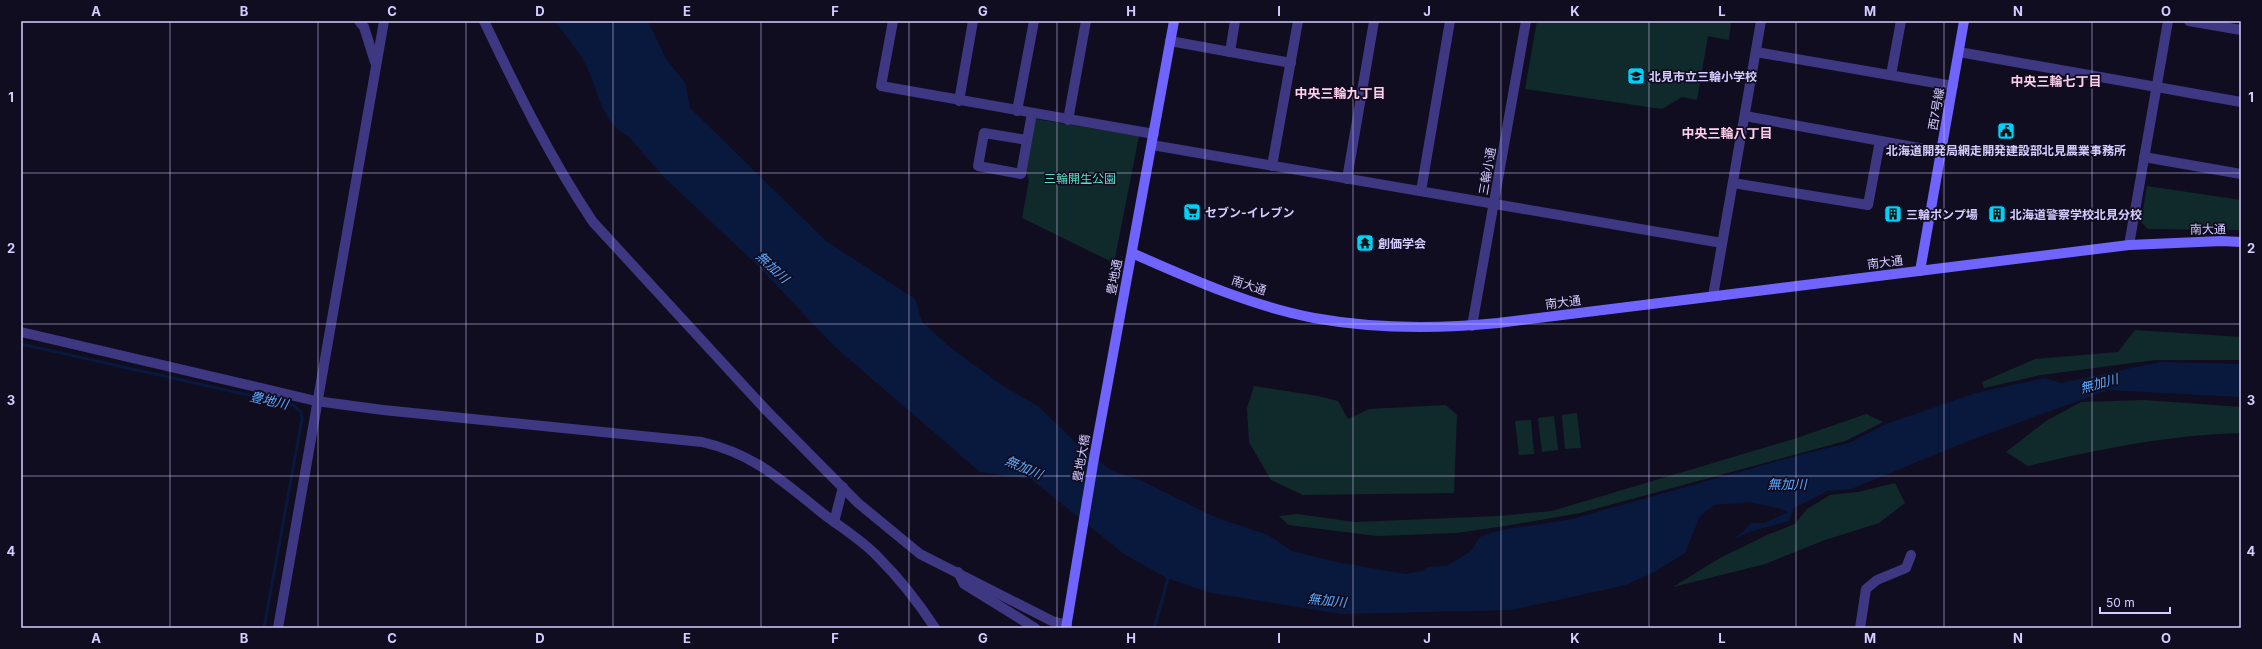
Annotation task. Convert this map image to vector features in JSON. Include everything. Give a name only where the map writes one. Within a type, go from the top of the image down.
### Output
[{"type":"street","points":[[359,21],[364,27],[376,64]]},
{"type":"street","points":[[278,628],[316,400],[384,21]]},
{"type":"street","points":[[484,21],[529,115],[573,192],[593,222],[766,410],[858,502],[920,554],[1052,621],[1067,623]]},
{"type":"street","points":[[893,21],[881,86],[959,101],[1154,134]]},
{"type":"street","points":[[959,101],[973,21]]},
{"type":"street","points":[[1017,111],[1034,21]]},
{"type":"street","points":[[1068,120],[1086,21]]},
{"type":"street","points":[[1132,253],[1174,21]]},
{"type":"street","points":[[1230,52],[1235,21]]},
{"type":"street","points":[[1272,166],[1298,21]]},
{"type":"street","points":[[1347,179],[1374,21]]},
{"type":"street","points":[[1421,191],[1450,21]]},
{"type":"street","name":"三輪小通","points":[[1472,326],[1526,21]]},
{"type":"street","points":[[1713,296],[1761,21]]},
{"type":"street","points":[[1891,75],[1901,21]]},
{"type":"street","name":"西7号線","points":[[1920,271],[1964,21]]},
{"type":"street","points":[[2129,245],[2168,21]]},
{"type":"street","points":[[2189,21],[2241,30]]},
{"type":"street","points":[[1170,41],[1291,63]]},
{"type":"street","points":[[1756,52],[1953,86]]},
{"type":"street","points":[[1959,52],[2241,102]]},
{"type":"street","points":[[1027,140],[984,133],[978,166],[1021,174],[1032,113]]},
{"type":"street","points":[[1745,116],[1942,152]]},
{"type":"street","points":[[1733,183],[1868,205],[1880,141]]},
{"type":"street","points":[[1152,145],[1722,243]]},
{"type":"street","points":[[2144,157],[2241,174]]},
{"type":"street","name":"南大通","points":[[1132,253],[1242,298],[1314,318],[1409,328],[1472,326],[2129,245],[2222,241],[2241,242]]},
{"type":"street","name":"豊地通","points":[[1122,306],[1132,253]]},
{"type":"street","name":"豊地大橋","points":[[1067,623],[1122,306]]},
{"type":"street","points":[[21,332],[316,400],[383,410],[702,442],[727,448],[752,459],[778,477],[878,556],[913,594],[935,628]]},
{"type":"street","points":[[834,522],[843,487]]},
{"type":"street","points":[[1860,628],[1866,589],[1877,580],[1906,568],[1911,555]]},
{"type":"street","points":[[958,572],[964,584],[1034,628]]},
{"type":"green space","points":[[1537,21],[1731,21],[1729,40],[1708,36],[1697,100],[1682,97],[1662,109],[1525,89]]},
{"type":"green space","name":"三輪開生公園","points":[[1035,119],[1139,136],[1114,263],[1022,218],[1029,180],[1026,172]]},
{"type":"green space","points":[[2147,186],[2241,200],[2241,230],[2148,229],[2141,222]]},
{"type":"green space","points":[[2135,330],[2241,337],[2241,360],[2155,360],[2041,375],[1984,388],[1982,382],[2035,359],[2118,352]]},
{"type":"green space","points":[[1254,386],[1318,396],[1338,401],[1348,419],[1369,409],[1446,405],[1457,415],[1454,493],[1303,495],[1271,480],[1249,442],[1247,408]]},
{"type":"green space","points":[[2144,400],[2241,407],[2241,433],[2214,434],[2134,444],[2028,466],[2006,452],[2046,421],[2081,402]]},
{"type":"green space","points":[[1577,413],[1581,448],[1565,449],[1562,415]]},
{"type":"green space","points":[[1866,414],[1883,422],[1845,441],[1580,513],[1456,533],[1377,536],[1289,525],[1279,516],[1297,514],[1355,522],[1498,516],[1552,511],[1797,438]]},
{"type":"green space","points":[[1554,416],[1558,450],[1542,452],[1538,418]]},
{"type":"green space","points":[[1531,420],[1534,454],[1519,455],[1515,421]]},
{"type":"green space","points":[[1895,483],[1905,503],[1879,523],[1822,541],[1765,564],[1673,587],[1720,558],[1767,535],[1795,524],[1807,509],[1830,495],[1858,492]]},
{"type":"water","name":"無加川","points":[[554,21],[648,21],[666,59],[685,83],[690,108],[826,241],[915,299],[922,322],[952,349],[1003,386],[1038,406],[1072,439],[1110,470],[1142,481],[1217,518],[1268,535],[1292,551],[1336,562],[1406,574],[1423,571],[1427,567],[1447,566],[1471,551],[1480,537],[1497,531],[1572,519],[1807,453],[1849,443],[1886,424],[1976,393],[2045,378],[2061,383],[2160,362],[2241,364],[2241,397],[2108,390],[1968,441],[1851,489],[1828,491],[1794,508],[1789,521],[1752,531],[1733,539],[1744,531],[1751,523],[1764,523],[1788,512],[1779,508],[1749,502],[1714,505],[1700,516],[1685,553],[1656,571],[1626,585],[1511,610],[1343,614],[1211,593],[1167,578],[1124,554],[1031,479],[980,472],[834,346],[760,268],[665,178],[628,136],[618,130],[611,122],[600,102],[592,79],[582,58]]},
{"type":"waterway","name":"豊地川","points":[[21,344],[293,405],[301,412],[302,419],[264,628]]},
{"type":"waterway","points":[[1155,625],[1169,575]]},
{"type":"place","name":"北見市立三輪小学校","points":[[1636,76]]},
{"type":"place","name":"北海道開発局網走開発建設部北見農業事務所","points":[[2006,131]]},
{"type":"place","name":"セブン-イレブン","points":[[1192,212]]},
{"type":"place","name":"三輪ポンプ場","points":[[1893,214]]},
{"type":"place","name":"北海道警察学校北見分校","points":[[1997,214]]},
{"type":"place","name":"創価学会","points":[[1365,243]]},
{"type":"district","name":"中央三輪七丁目","points":[[2056,81]]},
{"type":"district","name":"中央三輪九丁目","points":[[1340,93]]},
{"type":"district","name":"中央三輪八丁目","points":[[1727,133]]}]
